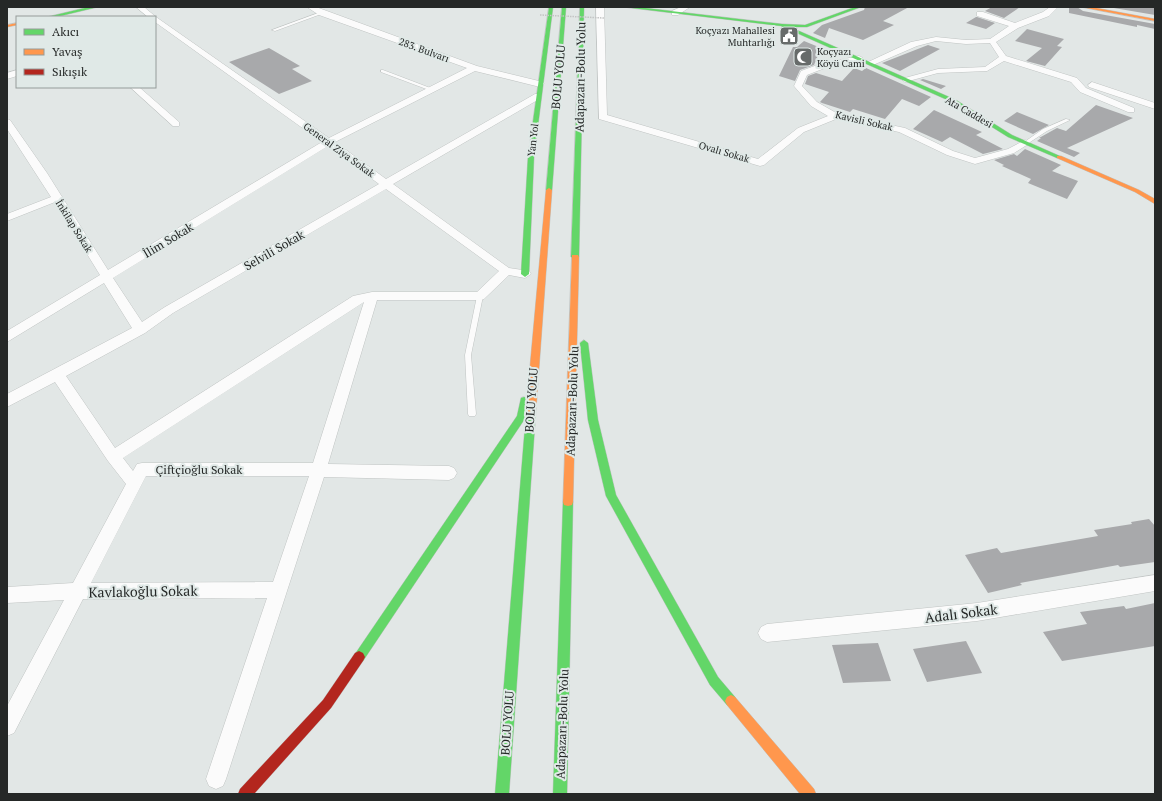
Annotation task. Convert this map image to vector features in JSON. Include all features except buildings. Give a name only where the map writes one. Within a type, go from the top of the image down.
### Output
[{"type":"main road","points":[[54,16],[96,7]]},
{"type":"main road","name":"Yan Yol","points":[[525,274],[530,157],[550,24],[551,7]]},
{"type":"main road","name":"BOLU YOLU","points":[[502,794],[535,357],[564,7]]},
{"type":"main road","name":"Adapazarı-Bolu Yolu","points":[[560,794],[582,7]]},
{"type":"main road","points":[[625,7],[782,25],[805,26],[859,7]]},
{"type":"main road","points":[[1083,7],[1155,20]]},
{"type":"main road","name":"Ata Caddesi","points":[[782,25],[808,35],[954,101],[1010,136],[1137,191],[1155,202]]},
{"type":"main road","points":[[575,271],[594,420],[611,496],[714,681],[809,794]]},
{"type":"main road","points":[[245,794],[327,704],[521,417],[535,357]]},
{"type":"street","points":[[140,7],[151,16]]},
{"type":"street","name":"283. Bulvarı","points":[[311,7],[322,13],[474,68],[540,84]]},
{"type":"street","name":"Ovalı Sokak","points":[[600,7],[602,117],[760,163],[801,130],[835,116]]},
{"type":"street","points":[[675,13],[686,7]]},
{"type":"street","points":[[870,63],[914,44],[936,39],[966,42],[992,41],[1015,26],[1046,14],[1054,7]]},
{"type":"street","points":[[980,14],[1015,26]]},
{"type":"street","name":"General Ziya Sokak","points":[[156,21],[164,30],[328,142],[506,271],[525,274]]},
{"type":"street","points":[[805,26],[808,35]]},
{"type":"street","points":[[992,41],[1003,58],[1155,106]]},
{"type":"street","name":"Kavisli Sokak","points":[[859,58],[823,66],[804,73],[798,86],[814,104],[835,116],[902,130],[950,153],[975,161],[1011,151],[1025,142]]},
{"type":"street","points":[[905,79],[938,71],[987,69],[1003,58]]},
{"type":"street","name":"İlim Sokak","points":[[7,337],[328,142],[474,68]]},
{"type":"street","points":[[1074,80],[1083,90],[1131,110]]},
{"type":"street","points":[[135,88],[176,124]]},
{"type":"street","name":"Selvili Sokak","points":[[7,401],[140,330],[169,310],[388,185],[538,96]]},
{"type":"street","name":"İnkilap Sokak","points":[[7,122],[26,148],[140,330]]},
{"type":"street","points":[[7,218],[57,198]]},
{"type":"street","points":[[113,457],[357,299],[372,296],[480,296],[506,271]]},
{"type":"street","points":[[216,779],[319,470],[372,296]]},
{"type":"street","points":[[57,374],[113,457],[135,484]]},
{"type":"street","name":"Çiftçioğlu Sokak","points":[[7,726],[142,469],[319,470],[449,473]]},
{"type":"street","name":"Adalı Sokak","points":[[767,634],[977,612],[1155,584]]},
{"type":"street","name":"Kavlakoğlu Sokak","points":[[7,595],[78,592],[279,590]]},
{"type":"lane","points":[[274,30],[322,13]]},
{"type":"lane","points":[[382,71],[431,90]]},
{"type":"lane","points":[[1025,142],[1045,130],[1068,120]]},
{"type":"lane","points":[[472,414],[468,355],[480,296]]},
{"type":"path","points":[[540,15],[604,18]]},
{"type":"traffic: fast","points":[[54,16],[96,7]]},
{"type":"traffic: fast","points":[[525,274],[531,157],[551,7]]},
{"type":"traffic: fast","points":[[549,190],[564,7]]},
{"type":"traffic: fast","points":[[575,257],[582,7]]},
{"type":"traffic: fast","points":[[625,7],[782,25],[805,26],[859,7]]},
{"type":"traffic: fast","points":[[782,25],[954,101],[1010,136],[1059,157]]},
{"type":"traffic: fast","points":[[584,343],[593,420],[611,496],[714,681],[731,701]]},
{"type":"traffic: fast","points":[[359,657],[521,417],[524,401]]},
{"type":"traffic: fast","points":[[502,794],[531,410]]},
{"type":"traffic: fast","points":[[560,794],[568,502]]},
{"type":"traffic: slow","points":[[1083,7],[1155,20]]},
{"type":"traffic: slow","points":[[7,26],[16,24]]},
{"type":"traffic: slow","points":[[1059,157],[1137,191],[1155,202]]},
{"type":"traffic: slow","points":[[531,410],[549,190]]},
{"type":"traffic: slow","points":[[568,502],[575,257]]},
{"type":"traffic: slow","points":[[731,701],[809,794]]},
{"type":"traffic: jam","points":[[245,794],[327,704],[359,657]]},
{"type":"place","name":"Koçyazı Mahallesi Muhtarlığı","points":[[789,36]]},
{"type":"place","name":"Koçyazı Köyü Cami","points":[[803,57]]}]
